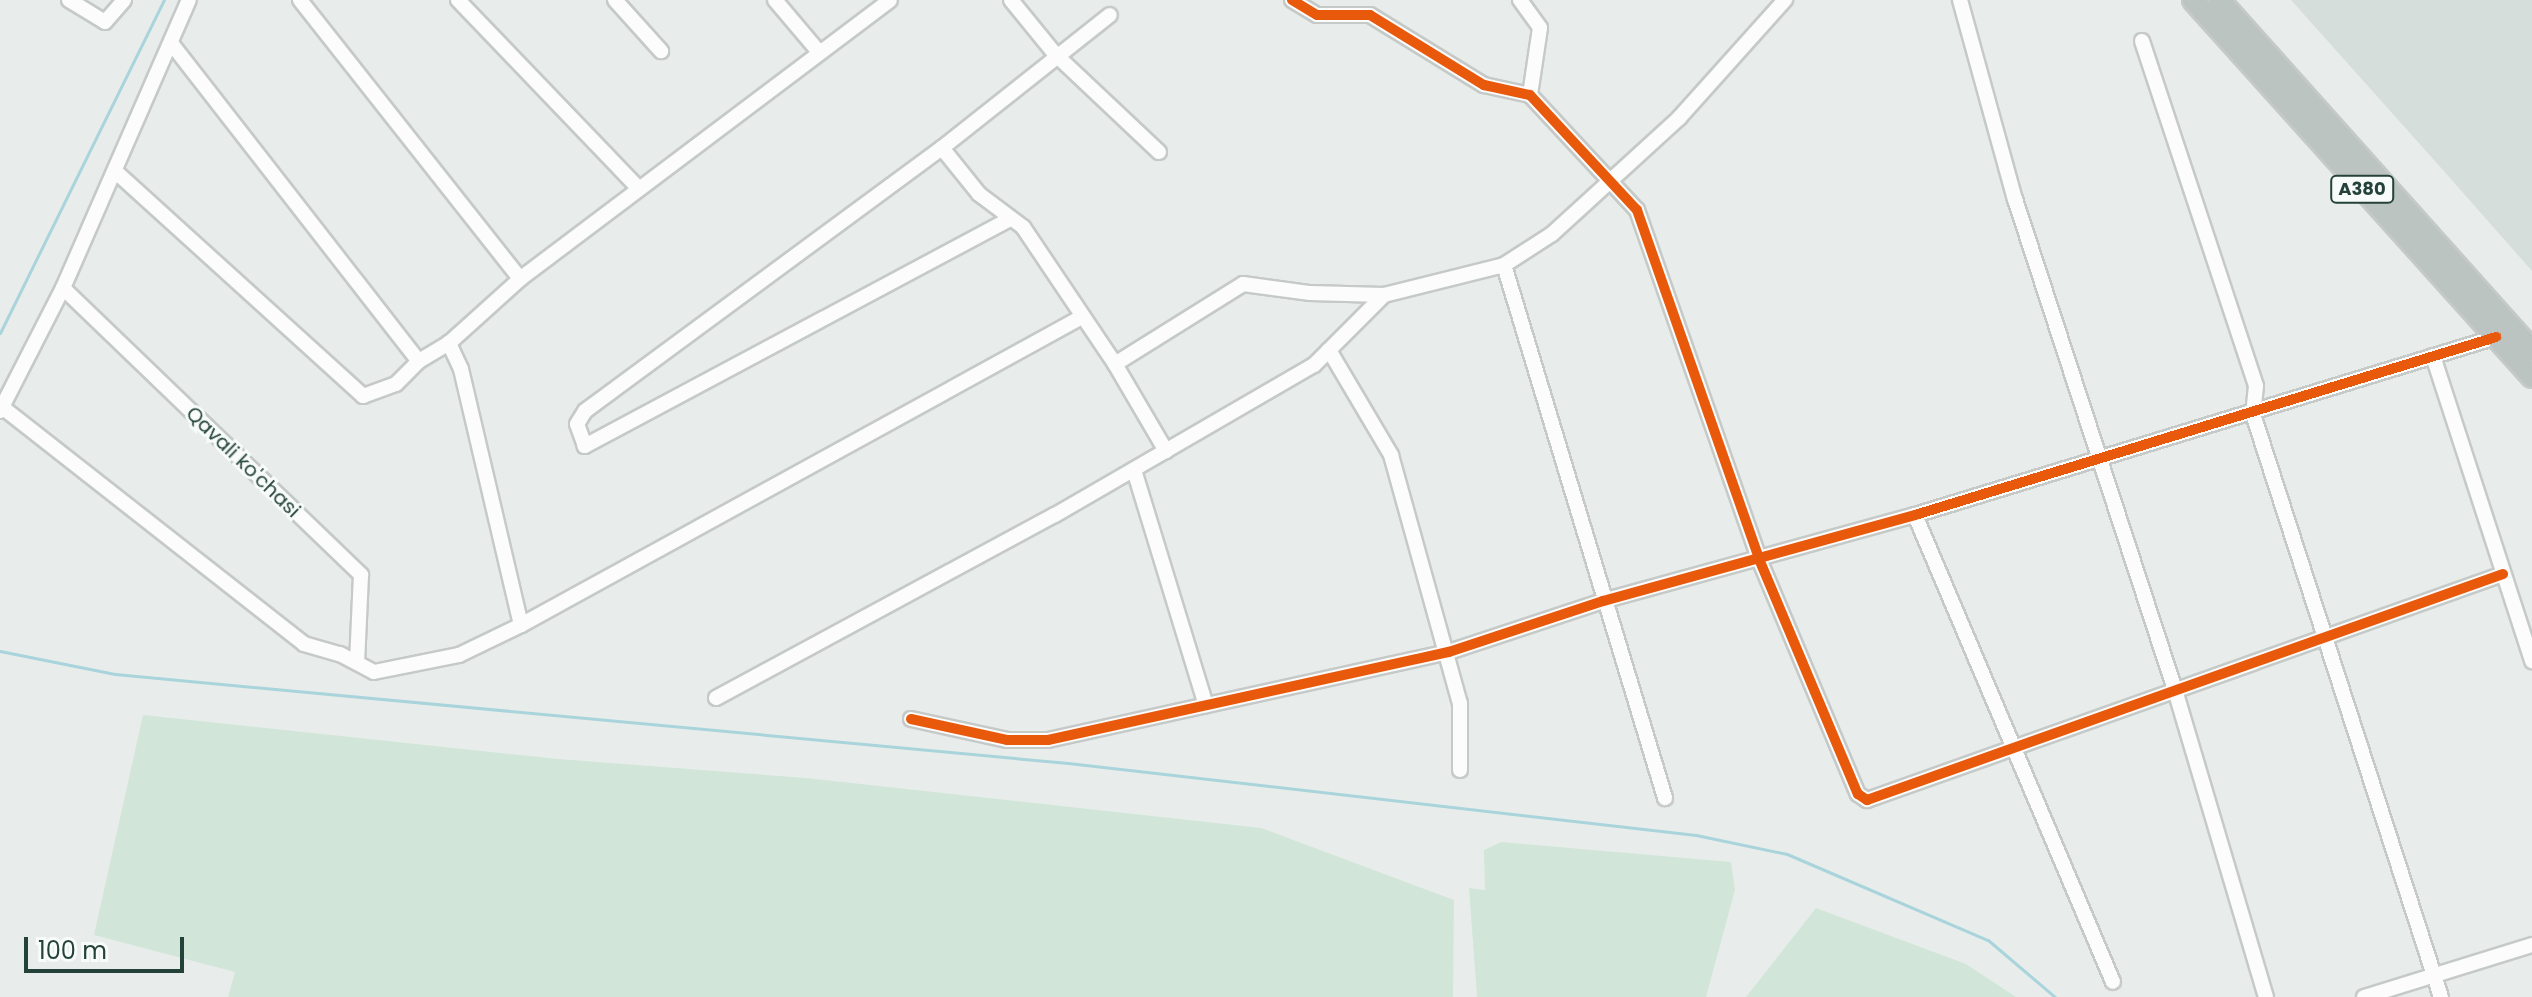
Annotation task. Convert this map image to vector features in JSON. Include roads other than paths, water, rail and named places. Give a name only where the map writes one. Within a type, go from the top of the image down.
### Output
[{"type":"highway","name":"A380","points":[[2193,0],[2532,377]]},
{"type":"highway","name":"A380","points":[[2219,0],[2532,350]]},
{"type":"street","points":[[69,0],[105,22],[124,0]]},
{"type":"street","points":[[189,0],[63,288],[1,409],[304,644],[357,662],[374,672],[459,655],[521,625],[1082,317]]},
{"type":"street","points":[[300,0],[520,279]]},
{"type":"street","points":[[615,0],[661,51]]},
{"type":"street","points":[[775,0],[819,52]]},
{"type":"street","points":[[115,171],[363,396],[396,384],[419,361],[449,343],[520,279],[890,0]]},
{"type":"street","points":[[1011,0],[1055,54],[1159,152]]},
{"type":"street","points":[[1292,0],[1317,15],[1370,15],[1484,85],[1530,95],[1611,176],[1637,210],[1759,559],[1858,794],[1867,800],[1879,799],[2017,744],[2503,574]]},
{"type":"street","points":[[1520,0],[1540,28],[1530,95]]},
{"type":"street","points":[[1115,364],[1243,284],[1310,293],[1384,295],[1504,265],[1552,234],[1611,176],[1679,118],[1785,0]]},
{"type":"street","points":[[1960,0],[2096,457],[2175,690],[2266,997]]},
{"type":"street","points":[[463,2],[638,188]]},
{"type":"street","points":[[1008,220],[585,446],[577,424],[585,411],[942,148],[1055,54],[1110,15]]},
{"type":"street","points":[[2142,41],[2256,386],[2253,414],[2322,637],[2441,997]]},
{"type":"street","points":[[171,43],[419,361]]},
{"type":"street","points":[[942,148],[1008,220],[1023,227],[1115,364],[1166,451]]},
{"type":"street","points":[[1504,265],[1665,798]]},
{"type":"street","name":"Qavali ko'chasi","points":[[63,288],[361,575],[357,662]]},
{"type":"street","points":[[716,698],[1134,470],[1314,365],[1384,295]]},
{"type":"street","points":[[911,719],[1007,740],[1048,740],[1449,652],[1603,601],[1915,515],[2096,457],[2253,414],[2496,337]]},
{"type":"street","points":[[449,343],[461,369],[521,625]]},
{"type":"street","points":[[1329,350],[1391,455],[1449,652],[1460,703],[1460,770]]},
{"type":"street","points":[[2433,356],[2532,661]]},
{"type":"street","points":[[1134,470],[1206,705]]},
{"type":"street","points":[[1915,515],[2017,744],[2113,982]]},
{"type":"street","points":[[2364,997],[2532,945]]},
{"type":"waterway","points":[[0,333],[164,0]]},
{"type":"waterway","points":[[0,651],[115,674],[1068,763],[1696,835],[1787,854],[1988,940],[2055,997]]}]
